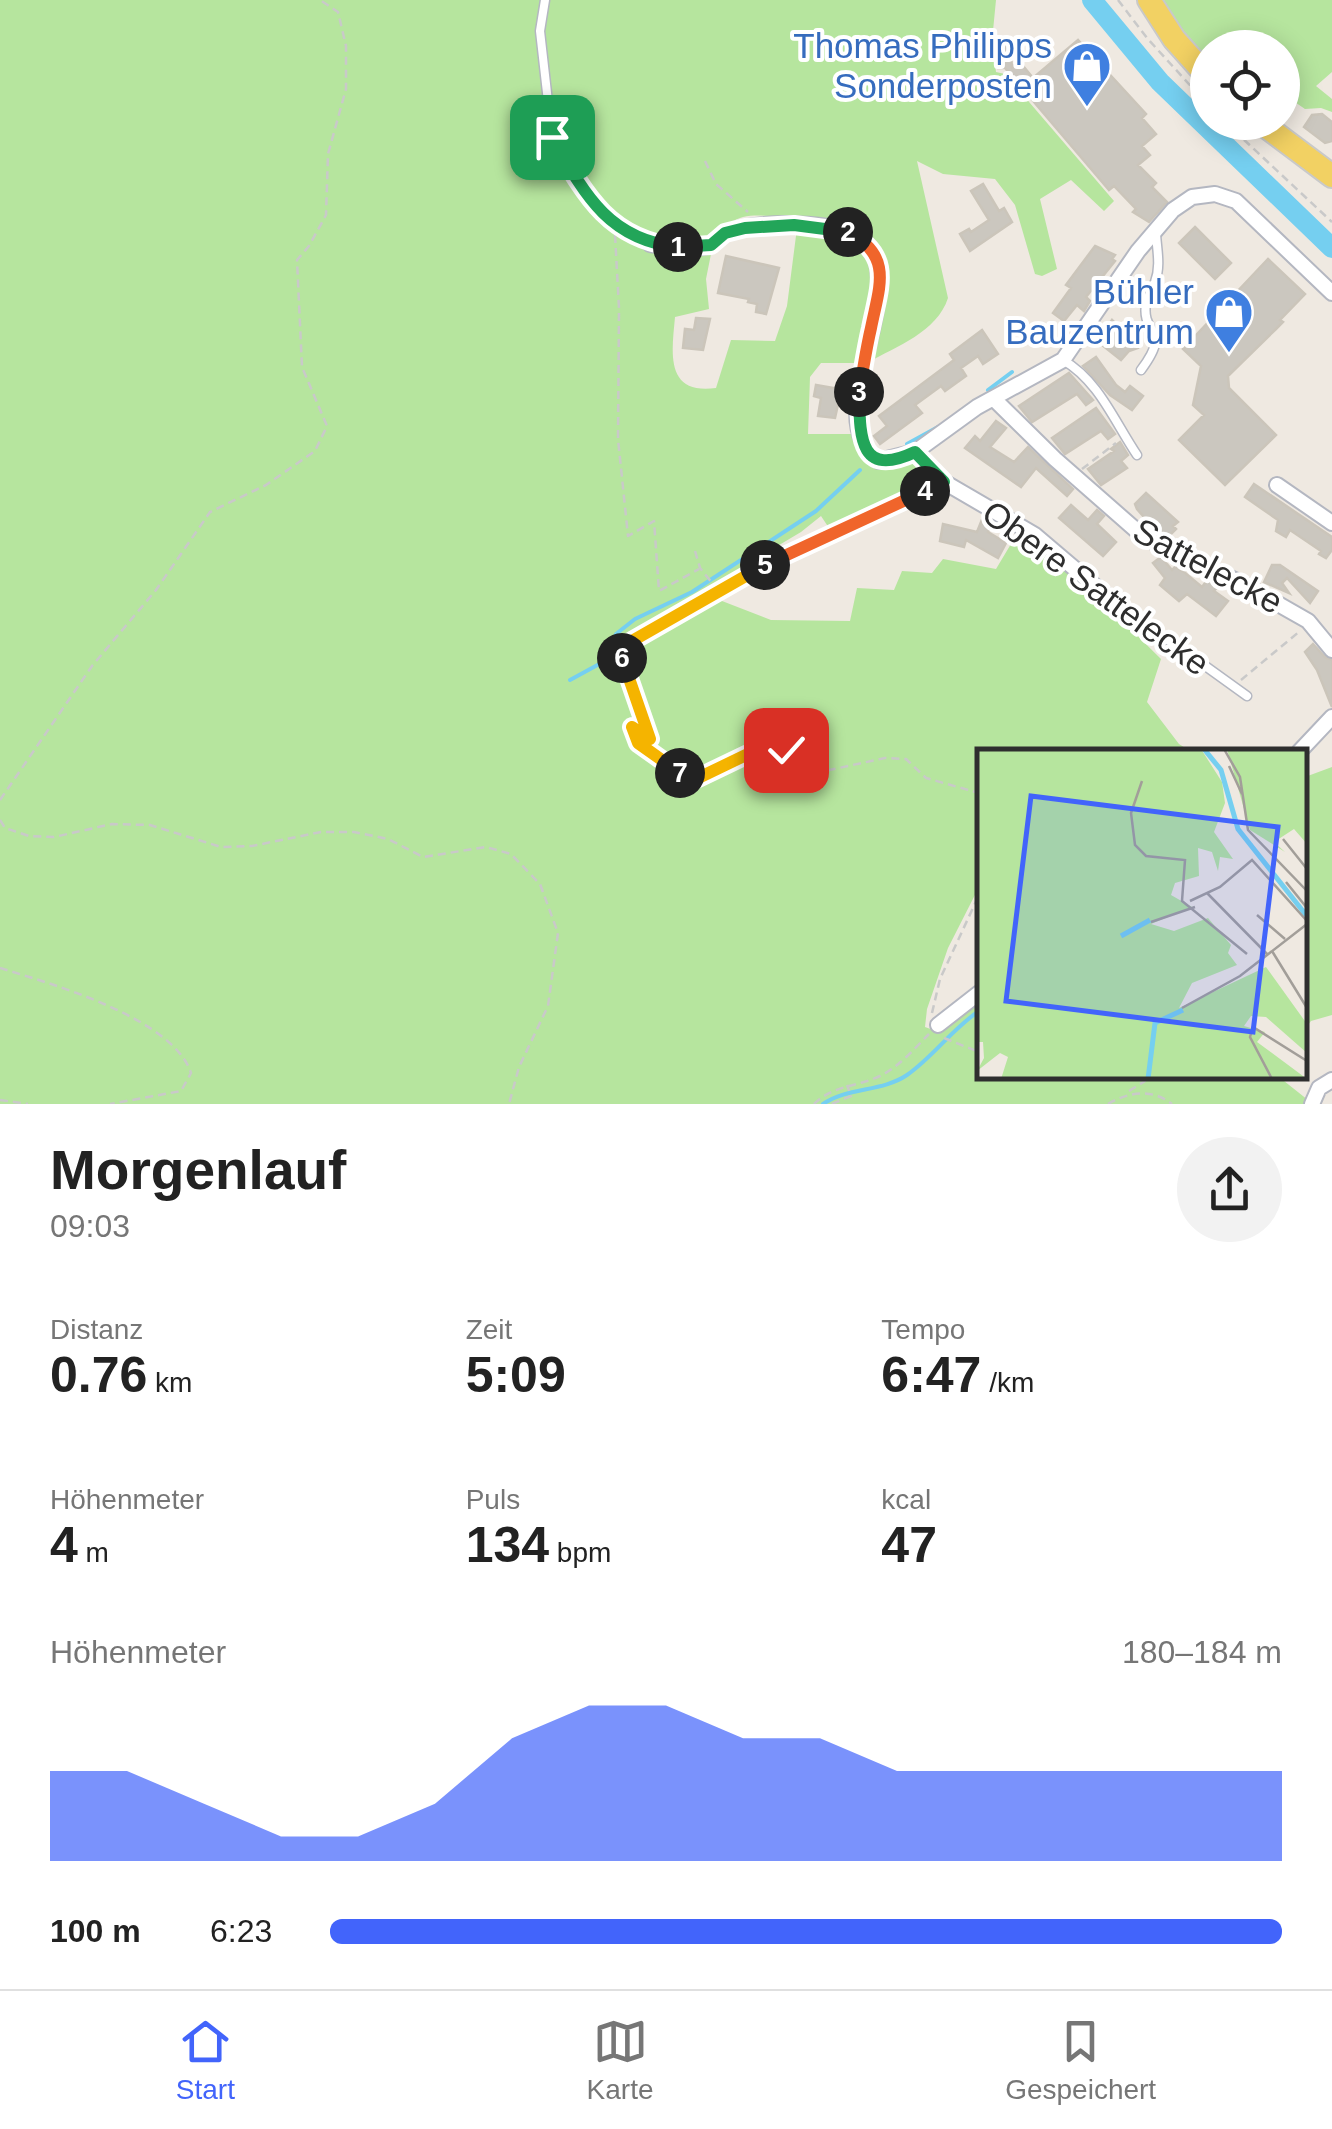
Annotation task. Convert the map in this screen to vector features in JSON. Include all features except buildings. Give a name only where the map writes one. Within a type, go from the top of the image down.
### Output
[{"type":"main road","points":[[1148,0],[1190,57]]},
{"type":"main road","points":[[1284,140],[1332,176]]},
{"type":"street","points":[[650,244],[706,247],[725,233],[794,225],[847,232],[870,247],[879,262],[882,282],[859,392],[862,443],[869,455],[887,462],[915,452],[961,417],[1064,360],[1155,230],[1192,197],[1224,196],[1236,201],[1332,293]]},
{"type":"street","name":"Sattelecke","points":[[995,400],[1144,538],[1243,584],[1310,622],[1332,650]]},
{"type":"street","name":"Obere Sattelecke","points":[[915,452],[944,482],[1035,535],[1148,631]]},
{"type":"street","points":[[817,541],[944,482]]},
{"type":"street","points":[[1277,485],[1332,523]]},
{"type":"street","points":[[1302,749],[1332,716]]},
{"type":"street","points":[[938,1030],[977,996]]},
{"type":"street","points":[[1312,1104],[1319,1088],[1332,1080]]},
{"type":"lane","points":[[545,0],[540,30],[552,137],[581,188],[616,224],[650,244]]},
{"type":"lane","points":[[1141,370],[1156,341],[1156,332],[1146,319],[1146,306],[1158,269],[1155,230]]},
{"type":"lane","points":[[1064,360],[1080,370],[1099,393],[1137,454]]},
{"type":"lane","points":[[720,590],[817,541]]},
{"type":"lane","name":"Obere Sattelecke","points":[[1148,631],[1172,642],[1247,696]]},
{"type":"path","points":[[0,800],[92,666],[156,590],[210,512],[266,485],[316,451],[327,426],[302,367],[296,260],[309,246],[326,215],[328,154],[346,89],[346,46],[338,12],[320,0]]},
{"type":"path","points":[[1118,0],[1146,38],[1190,86]]},
{"type":"path","points":[[1244,140],[1332,222]]},
{"type":"path","points":[[705,161],[726,196],[773,226]]},
{"type":"path","points":[[616,224],[618,439],[628,536],[654,520],[659,590],[700,568]]},
{"type":"path","points":[[1073,476],[1124,436]]},
{"type":"path","points":[[695,550],[700,568],[711,582]]},
{"type":"path","points":[[720,590],[620,651],[650,739],[632,727],[638,743],[670,768],[694,780],[746,755],[786,750],[820,772],[886,758],[906,759],[926,778],[977,792]]},
{"type":"path","points":[[1231,686],[1310,622]]},
{"type":"path","points":[[0,820],[6,828],[29,836],[54,837],[112,824],[150,825],[221,847],[252,846],[321,832],[354,832],[388,840],[423,857],[486,847],[511,854],[540,884],[558,933],[548,1006],[519,1066],[509,1104]]},
{"type":"path","points":[[977,901],[933,1000],[931,1020],[954,1042],[977,1051]]},
{"type":"path","points":[[0,968],[84,993],[146,1026],[186,1057],[191,1073],[181,1091],[110,1104]]},
{"type":"path","points":[[814,1104],[825,1094],[882,1075],[938,1030]]},
{"type":"path","points":[[1108,1104],[1144,1079]]},
{"type":"path","points":[[832,1104],[850,1094],[847,1085]]},
{"type":"path","points":[[1125,1094],[1149,1094],[1172,1104]]},
{"type":"path","points":[[0,1100],[28,1104]]},
{"type":"green space","points":[[0,0],[996,0],[992,41],[996,72],[1005,74],[1114,201],[1104,211],[1071,180],[1040,199],[1057,269],[1042,276],[1035,274],[1015,205],[995,179],[943,174],[917,161],[948,298],[943,310],[925,329],[867,363],[883,300],[884,275],[877,251],[859,234],[836,226],[764,216],[736,220],[716,232],[714,240],[693,243],[672,242],[634,228],[633,241],[643,244],[682,250],[712,249],[706,279],[709,309],[675,317],[675,368],[687,385],[699,388],[716,388],[731,340],[775,341],[787,306],[797,228],[831,231],[853,239],[867,252],[874,268],[873,311],[862,363],[821,363],[810,377],[808,434],[856,434],[867,457],[883,469],[913,462],[929,481],[920,491],[831,531],[821,516],[714,584],[722,601],[771,620],[850,621],[857,588],[894,590],[902,571],[932,573],[943,559],[996,569],[1020,529],[1087,586],[1161,659],[1147,702],[1187,749],[977,749],[977,891],[948,948],[927,1009],[925,1027],[939,1032],[977,1000],[977,1079],[1282,1079],[1313,1104],[0,1104]]},
{"type":"green space","points":[[1164,0],[1332,0],[1332,72],[1316,86],[1332,99],[1332,112],[1300,106],[1300,30],[1190,30],[1190,42]]},
{"type":"green space","points":[[1332,767],[1332,1015],[1311,1021],[1307,1026],[1307,776]]},
{"type":"waterway","points":[[1092,0],[1160,82],[1332,248]]},
{"type":"waterway","points":[[988,390],[1012,372]]},
{"type":"waterway","points":[[907,444],[938,427]]},
{"type":"waterway","points":[[570,680],[603,662],[616,634],[635,619],[692,592],[816,511],[860,470]]},
{"type":"waterway","points":[[823,1104],[907,1075],[977,1013]]},
{"type":"place","name":"Thomas Philipps Sonderposten","points":[[1087,108]]},
{"type":"place","name":"Bühler Bauzentrum","points":[[1229,354]]},
{"type":"route","points":[[552,137],[581,188],[612,222],[638,240],[676,247],[706,247],[725,233],[745,228],[824,227],[860,238],[879,262],[882,282],[859,392],[862,443],[878,461],[887,462],[915,452],[944,482],[784,555],[679,612],[620,651],[650,739],[632,727],[638,743],[670,768],[694,780],[746,755],[786,750]]}]
